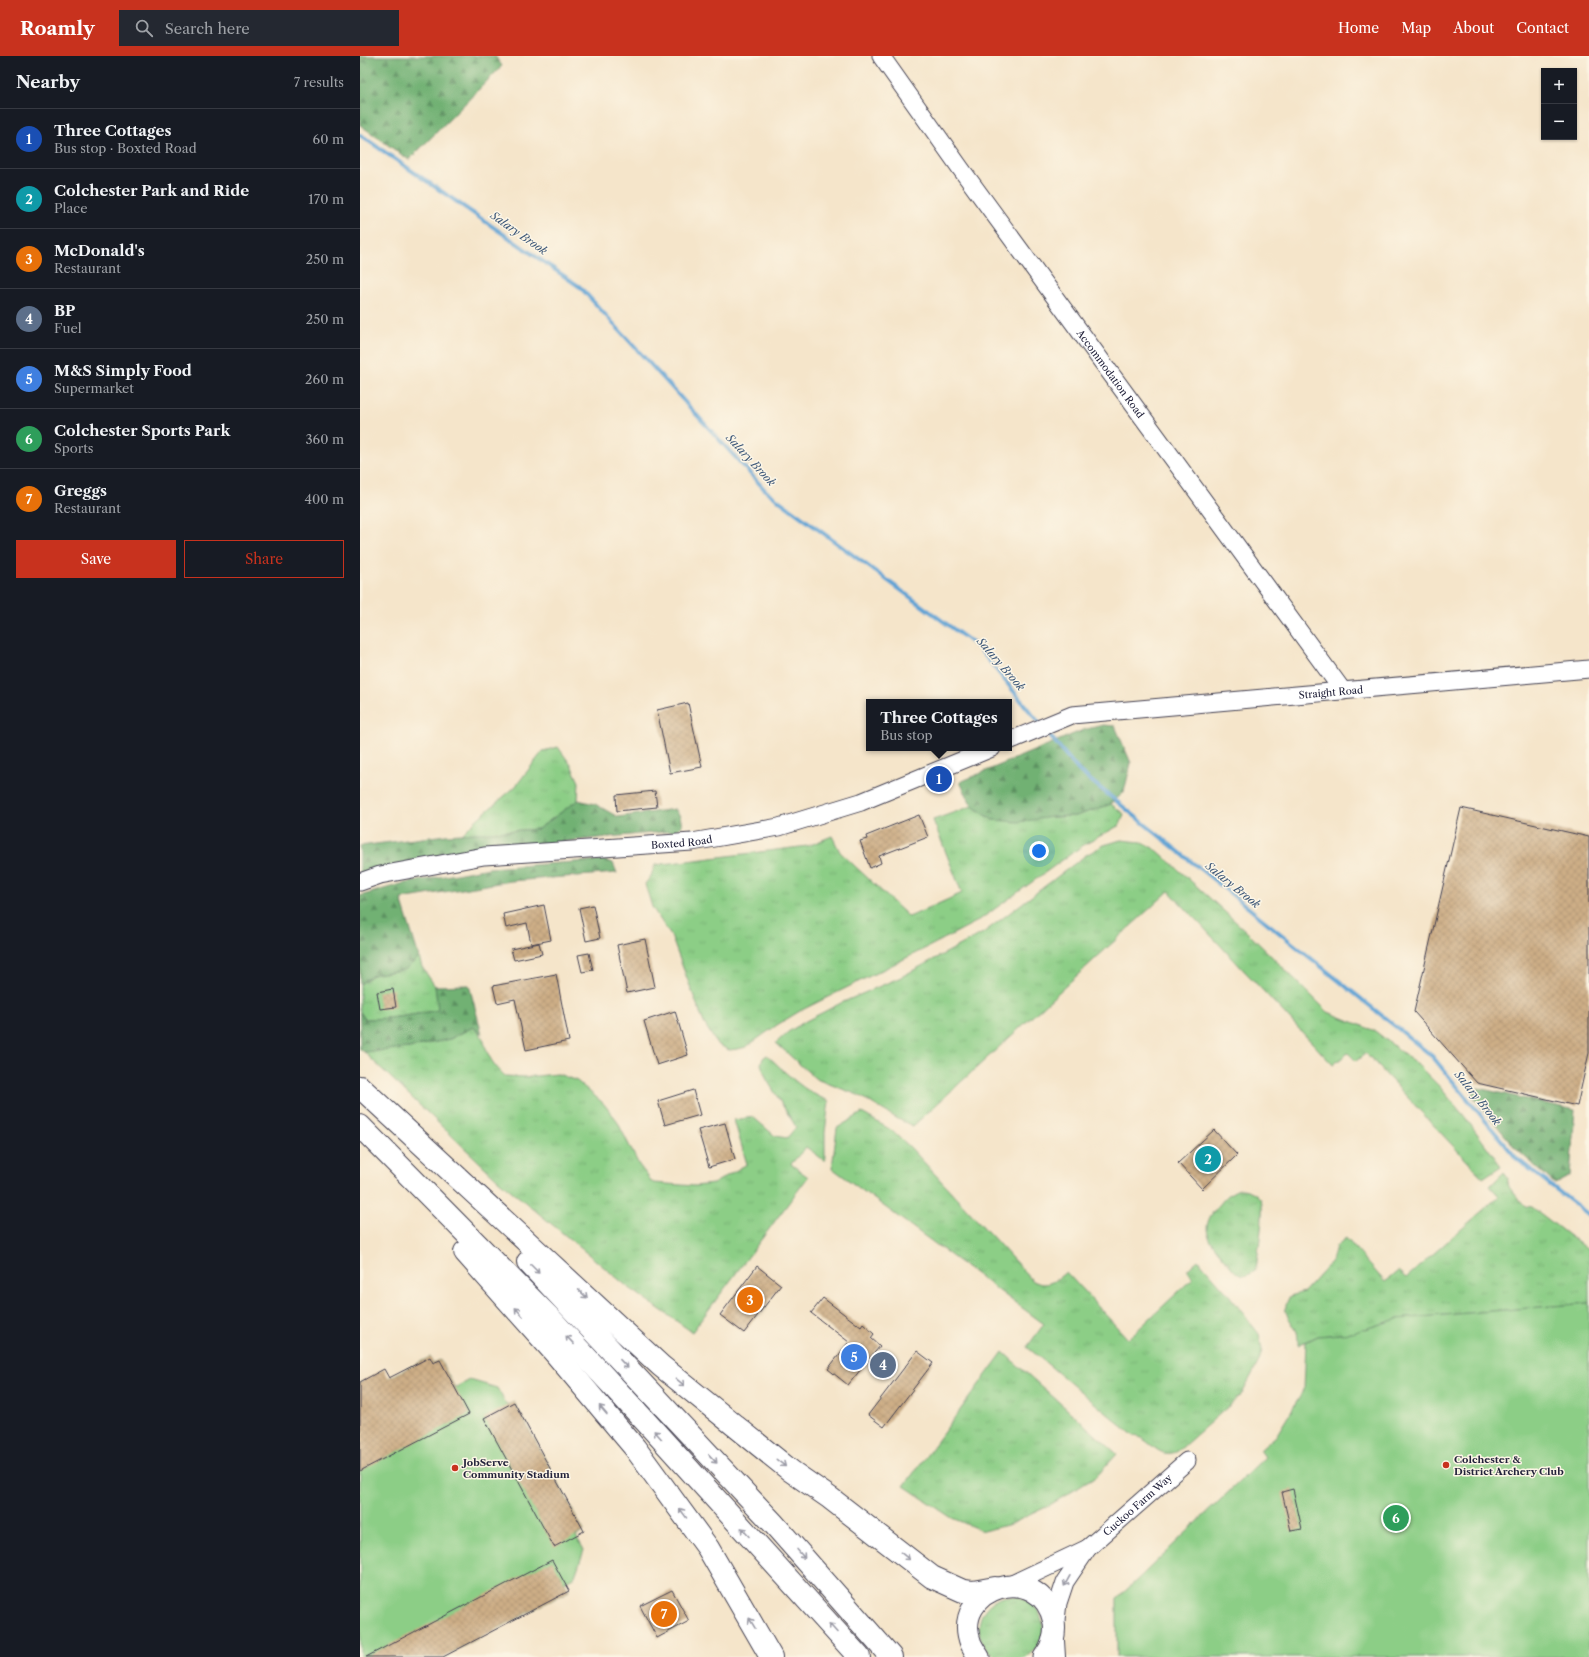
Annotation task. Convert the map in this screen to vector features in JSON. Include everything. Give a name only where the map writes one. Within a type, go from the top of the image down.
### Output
[{"type":"highway","points":[[360,1087],[660,1366],[767,1452],[830,1498],[932,1577],[963,1591],[973,1592],[1002,1587]]},
{"type":"highway","points":[[360,1092],[543,1277],[773,1523],[891,1657]]},
{"type":"highway","points":[[360,1126],[556,1325],[648,1423],[859,1657]]},
{"type":"highway","points":[[360,1135],[556,1353],[635,1448],[708,1548],[771,1657]]},
{"type":"main road","points":[[972,1653],[968,1631],[969,1618],[975,1605],[983,1595],[1002,1587],[1027,1588],[1042,1597],[1051,1611],[1051,1646]]},
{"type":"street","name":"Accommodation Road","points":[[880,56],[1343,691]]},
{"type":"street","name":"Straight Road","points":[[1012,740],[1072,715],[1589,669]]},
{"type":"street","name":"Boxted Road","points":[[360,882],[380,875],[484,856],[692,842],[779,828],[861,802],[985,751]]},
{"type":"street","name":"Cuckoo Farm Way","points":[[1051,1646],[1058,1603],[1065,1582],[1088,1548],[1187,1461]]},
{"type":"street","name":"Cuckoo Farm Way","points":[[1002,1587],[1088,1548]]},
{"type":"green space","points":[[360,56],[495,56],[502,66],[409,160],[360,125]]},
{"type":"green space","points":[[1103,725],[1115,726],[1131,763],[1124,792],[1111,804],[1076,816],[1052,817],[1019,822],[993,820],[972,806],[960,782],[1083,730]]},
{"type":"green space","points":[[558,747],[571,765],[579,782],[578,800],[538,829],[462,834],[515,787],[543,751]]},
{"type":"green space","points":[[578,800],[595,804],[618,817],[675,809],[680,816],[682,826],[675,831],[524,846],[360,873],[360,846],[446,835],[538,829]]},
{"type":"green space","points":[[1111,804],[1124,814],[1120,825],[1082,846],[978,921],[800,1011],[746,1047],[738,1049],[729,1050],[717,1044],[704,1023],[671,936],[652,907],[645,884],[651,876],[655,865],[808,846],[832,836],[840,852],[909,917],[962,893],[933,820],[972,806],[993,820],[1076,816]]},
{"type":"green space","points":[[1121,840],[1142,842],[1158,851],[1248,933],[1328,1012],[1375,1031],[1417,1064],[1439,1086],[1465,1117],[1501,1166],[1483,1178],[1366,1053],[1356,1061],[1348,1053],[1333,1065],[1169,891],[913,1126],[898,1119],[858,1095],[816,1079],[776,1043],[788,1032],[806,1021],[841,1003],[901,977],[983,933],[1086,855],[1104,845]]},
{"type":"green space","points":[[603,860],[613,863],[617,873],[511,881],[401,899],[419,957],[406,969],[373,975],[360,984],[360,896],[401,884],[489,868]]},
{"type":"green space","points":[[419,957],[422,967],[435,986],[439,1010],[420,1014],[365,1019],[360,1012],[360,984],[373,975],[405,969]]},
{"type":"green space","points":[[469,985],[482,1034],[473,1027],[450,1039],[409,1048],[364,1052],[360,1049],[360,1012],[365,1019],[374,1019],[420,1014],[438,1010],[435,986]]},
{"type":"green space","points":[[473,1027],[482,1037],[492,1062],[505,1076],[525,1077],[558,1074],[577,1081],[603,1103],[616,1119],[639,1165],[653,1183],[695,1186],[713,1184],[747,1164],[734,1120],[753,1117],[775,1136],[787,1138],[796,1127],[767,1080],[761,1064],[763,1058],[767,1055],[788,1075],[811,1093],[829,1101],[825,1132],[825,1161],[806,1147],[791,1164],[808,1177],[692,1332],[628,1287],[497,1179],[364,1052],[409,1048],[450,1039]]},
{"type":"green space","points":[[1478,1088],[1575,1110],[1570,1176],[1555,1184],[1516,1149],[1471,1094]]},
{"type":"green space","points":[[862,1113],[891,1130],[910,1147],[1032,1280],[1037,1283],[1046,1284],[1054,1281],[1066,1272],[1128,1339],[1193,1278],[1187,1270],[1198,1260],[1229,1295],[1259,1334],[1262,1350],[1259,1361],[1241,1395],[1178,1451],[1165,1453],[1134,1436],[1027,1347],[1044,1324],[832,1168],[837,1128]]},
{"type":"green space","points":[[1504,1172],[1508,1179],[1507,1185],[1525,1206],[1532,1207],[1589,1251],[1589,1303],[1397,1319],[1352,1333],[1318,1336],[1298,1345],[1297,1332],[1287,1315],[1287,1302],[1290,1296],[1304,1292],[1332,1261],[1336,1246],[1346,1238],[1385,1282],[1398,1271],[1406,1278],[1499,1196],[1490,1186]]},
{"type":"green space","points":[[1240,1189],[1255,1193],[1261,1200],[1262,1205],[1261,1230],[1255,1271],[1244,1276],[1238,1274],[1234,1270],[1214,1245],[1210,1238],[1207,1226],[1213,1212],[1224,1199],[1231,1193]]},
{"type":"green space","points":[[1589,1303],[1589,1657],[1117,1657],[1117,1599],[1265,1457],[1260,1450],[1276,1436],[1304,1390],[1306,1342],[1318,1336],[1352,1333],[1397,1319]]},
{"type":"green space","points":[[1003,1352],[1117,1454],[1096,1477],[1048,1506],[1011,1524],[983,1531],[952,1518],[904,1486]]},
{"type":"green space","name":"JobServe Community Stadium","points":[[430,1357],[433,1363],[440,1360],[455,1388],[470,1380],[497,1388],[507,1405],[514,1402],[584,1531],[576,1536],[584,1550],[575,1576],[564,1582],[569,1591],[443,1657],[360,1657],[360,1382],[389,1378]]},
{"type":"green space","points":[[1011,1596],[1029,1602],[1037,1610],[1042,1622],[1042,1634],[1037,1646],[1029,1654],[1020,1658],[1002,1658],[993,1654],[985,1646],[979,1628],[985,1610],[993,1602]]},
{"type":"building","points":[[688,703],[702,767],[670,773],[657,710]]},
{"type":"building","points":[[655,791],[657,807],[617,811],[616,795]]},
{"type":"building","points":[[1461,808],[1589,837],[1589,1053],[1577,1106],[1477,1083],[1414,1012]]},
{"type":"building","points":[[919,815],[928,837],[879,856],[881,863],[870,868],[860,841],[867,839],[866,836]]},
{"type":"building","points":[[544,905],[551,940],[531,944],[527,923],[506,928],[503,914]]},
{"type":"building","points":[[593,905],[600,938],[586,941],[579,908]]},
{"type":"building","points":[[645,939],[655,987],[627,993],[617,945]]},
{"type":"building","points":[[539,943],[542,954],[514,960],[511,949]]},
{"type":"building","points":[[589,953],[593,970],[582,972],[578,955]]},
{"type":"building","points":[[556,974],[569,1041],[526,1050],[515,999],[497,1003],[493,986]]},
{"type":"building","points":[[393,989],[396,1007],[380,1009],[377,992]]},
{"type":"building","points":[[675,1011],[688,1055],[657,1065],[644,1021]]},
{"type":"building","points":[[693,1090],[700,1115],[665,1125],[658,1101]]},
{"type":"building","points":[[725,1123],[735,1159],[709,1167],[698,1130]]},
{"type":"building","points":[[1214,1130],[1237,1155],[1202,1189],[1178,1163]]},
{"type":"building","points":[[757,1266],[781,1285],[744,1333],[720,1315]]},
{"type":"building","points":[[823,1298],[861,1327],[863,1324],[874,1334],[871,1338],[880,1346],[848,1385],[828,1369],[849,1342],[811,1313]]},
{"type":"building","points":[[917,1351],[933,1363],[884,1427],[868,1415]]},
{"type":"building","points":[[430,1357],[433,1363],[440,1360],[469,1414],[360,1471],[360,1382],[384,1369],[389,1378]]},
{"type":"building","points":[[514,1402],[584,1531],[554,1547],[484,1418]]},
{"type":"building","points":[[1293,1489],[1302,1529],[1291,1531],[1282,1492]]},
{"type":"building","points":[[552,1560],[569,1591],[443,1657],[366,1657]]},
{"type":"building","points":[[672,1590],[689,1621],[657,1638],[640,1606]]},
{"type":"waterway","name":"Salary Brook","points":[[360,135],[580,287],[766,491],[978,647],[1040,724]]},
{"type":"waterway","name":"Salary Brook","points":[[1046,731],[1079,771],[1432,1056],[1517,1159],[1589,1215]]},
{"type":"place","name":"Three Cottages","points":[[939,779]]},
{"type":"place","name":"Colchester Park and Ride","points":[[1208,1159]]},
{"type":"place","name":"McDonald's","points":[[750,1300]]},
{"type":"place","name":"M&S Simply Food","points":[[854,1357]]},
{"type":"place","name":"BP","points":[[883,1365]]},
{"type":"place","name":"Colchester & District Archery Club","points":[[1446,1465]]},
{"type":"place","name":"JobServe Community Stadium","points":[[455,1468]]},
{"type":"place","name":"Colchester Sports Park","points":[[1396,1518]]},
{"type":"place","name":"Greggs","points":[[664,1614]]}]
